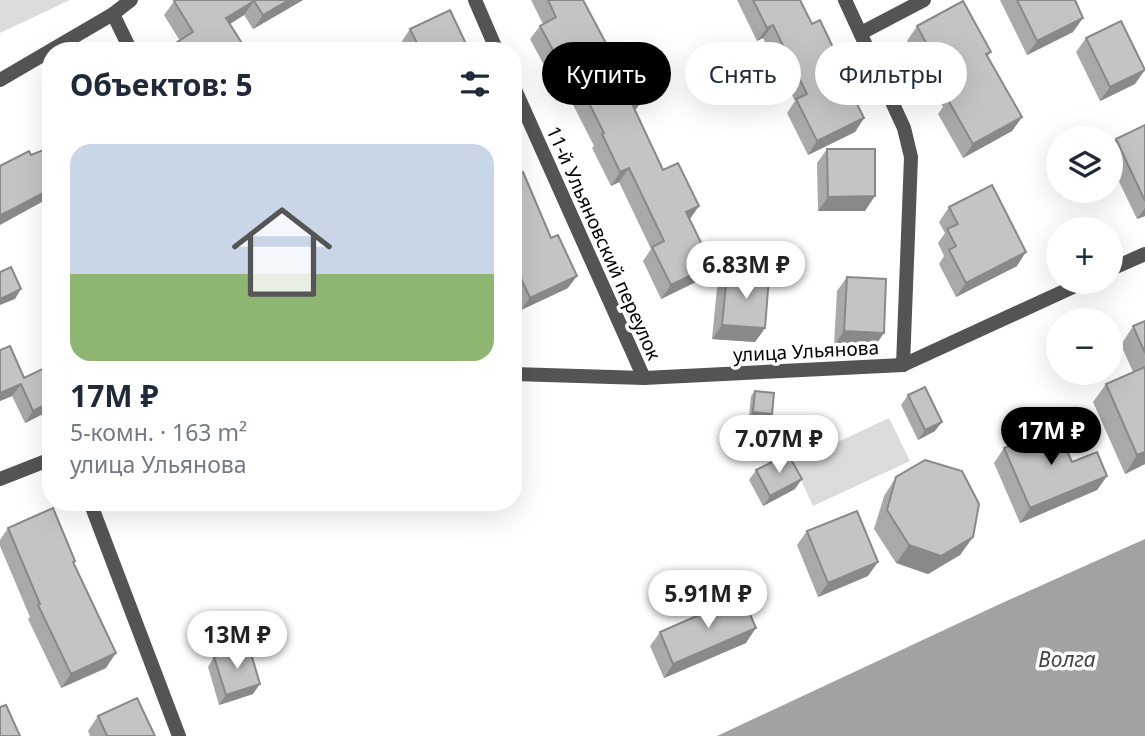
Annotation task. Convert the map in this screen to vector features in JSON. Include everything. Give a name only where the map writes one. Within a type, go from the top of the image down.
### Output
[{"type":"street","points":[[65,42],[113,14],[131,0]]},
{"type":"street","points":[[475,0],[493,42]]},
{"type":"street","points":[[845,0],[904,128],[911,157],[903,365]]},
{"type":"street","points":[[861,33],[924,0]]},
{"type":"street","points":[[113,14],[127,42]]},
{"type":"street","points":[[0,80],[42,55]]},
{"type":"street","name":"11-й Ульяновский переулок","points":[[522,105],[643,378]]},
{"type":"street","points":[[1123,264],[1145,254]]},
{"type":"street","name":"улица Ульянова","points":[[522,374],[643,378],[903,365],[1058,294]]},
{"type":"street","points":[[0,479],[42,463]]},
{"type":"street","points":[[93,511],[179,736]]},
{"type":"shaded area","points":[[0,0],[70,0],[0,33]]},
{"type":"shaded area","points":[[889,418],[910,461],[813,506],[793,463]]},
{"type":"water","name":"Волга","points":[[1145,539],[1145,736],[717,736],[1002,603]]},
{"type":"building","points":[[289,0],[263,15],[254,1],[226,18],[241,42],[177,42],[193,32],[174,1]]},
{"type":"building","points":[[548,0],[583,0],[605,42],[549,42],[540,26],[556,17]]},
{"type":"building","points":[[753,0],[800,0],[812,24],[820,20],[830,42],[815,42],[815,105],[858,105],[864,118],[817,141],[799,105],[801,97],[807,94],[801,82],[801,42],[781,42],[773,25],[767,28]]},
{"type":"building","points":[[1017,0],[1075,0],[1083,18],[1037,41]]},
{"type":"building","points":[[963,1],[991,52],[986,54],[1022,117],[973,144],[951,105],[967,105],[967,42],[926,42],[917,26]]},
{"type":"building","points":[[450,10],[465,42],[416,42],[410,29]]},
{"type":"building","points":[[1121,21],[1145,70],[1110,87],[1086,38]]},
{"type":"building","points":[[590,105],[632,105],[663,170],[678,163],[699,206],[686,212],[712,265],[671,285],[652,247],[664,241],[629,168],[620,172],[602,134],[604,133]]},
{"type":"building","points":[[1145,125],[1145,201],[1123,154],[1123,136]]},
{"type":"building","points":[[827,149],[875,149],[875,196],[828,197]]},
{"type":"building","points":[[29,151],[31,155],[42,151],[42,194],[0,215],[0,166]]},
{"type":"building","points":[[522,172],[551,238],[558,235],[577,276],[530,298],[522,281]]},
{"type":"building","points":[[992,185],[1026,252],[966,283],[949,250],[956,246],[947,229],[958,224],[949,207]]},
{"type":"building","points":[[11,267],[21,289],[0,299],[0,272]]},
{"type":"building","points":[[727,274],[769,277],[765,328],[722,325]]},
{"type":"building","points":[[847,277],[886,279],[884,333],[844,331]]},
{"type":"building","points":[[1145,321],[1145,353],[1133,326]]},
{"type":"building","points":[[10,346],[24,378],[42,369],[42,406],[33,411],[21,384],[0,393],[0,350]]},
{"type":"building","points":[[1145,367],[1145,452],[1137,455],[1106,385],[1123,385],[1123,377]]},
{"type":"building","points":[[925,387],[942,422],[925,430],[908,395]]},
{"type":"building","points":[[755,391],[774,393],[772,414],[753,412]]},
{"type":"building","points":[[1056,426],[1072,462],[1097,452],[1107,476],[1030,508],[1004,448]]},
{"type":"building","points":[[788,454],[802,479],[770,496],[756,470]]},
{"type":"building","points":[[925,460],[962,471],[979,504],[973,537],[941,556],[909,545],[887,510],[896,477]]},
{"type":"building","points":[[46,511],[54,511],[75,561],[73,562],[116,653],[71,674],[38,605],[40,604],[8,528]]},
{"type":"building","points":[[857,511],[878,562],[828,583],[807,531]]},
{"type":"building","points":[[742,596],[756,628],[673,664],[660,632]]},
{"type":"building","points":[[249,647],[260,684],[226,695],[214,657]]},
{"type":"building","points":[[137,698],[155,736],[107,736],[98,716]]},
{"type":"building","points":[[6,705],[20,736],[0,736],[0,707]]}]
